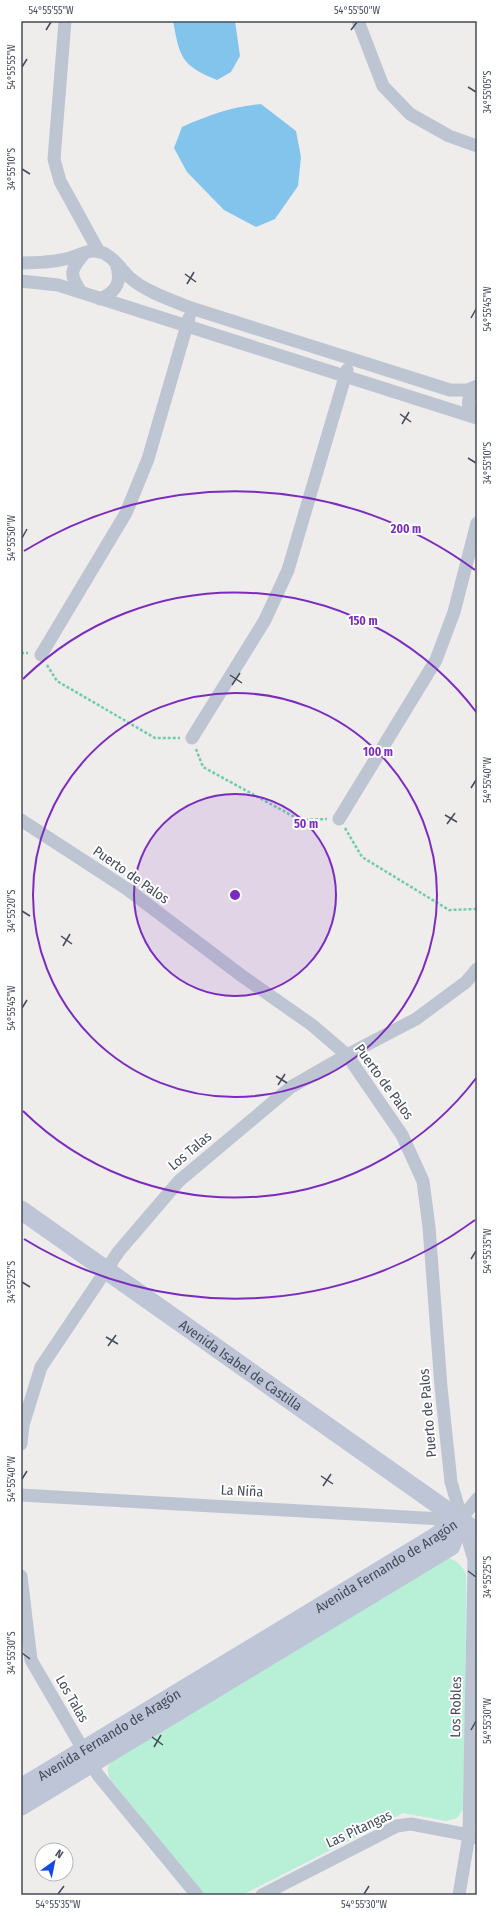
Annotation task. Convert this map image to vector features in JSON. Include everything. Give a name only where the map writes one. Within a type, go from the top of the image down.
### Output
[{"type":"street","points":[[65,21],[54,159],[60,181],[99,252]]},
{"type":"street","points":[[358,21],[383,86],[410,114],[449,136],[477,146]]},
{"type":"street","points":[[22,264],[69,258],[93,251],[104,253],[130,278],[159,295],[192,308],[450,390],[468,390],[475,387]]},
{"type":"street","points":[[80,292],[74,282],[72,273],[75,264],[84,254]]},
{"type":"street","points":[[100,298],[110,294],[116,287],[119,278],[116,263]]},
{"type":"street","points":[[21,281],[58,285],[476,417]]},
{"type":"street","points":[[41,655],[126,513],[148,459],[192,308]]},
{"type":"street","points":[[192,738],[265,620],[288,570],[346,377],[350,358]]},
{"type":"street","points":[[475,387],[468,400],[469,409],[476,417]]},
{"type":"street","points":[[339,819],[436,660],[454,612],[477,523]]},
{"type":"street","name":"Puerto de Palos","points":[[21,820],[127,889],[242,976],[312,1025],[346,1055],[402,1135],[423,1181],[429,1227],[441,1387],[451,1482],[460,1520]]},
{"type":"street","name":"Los Talas","points":[[21,1444],[24,1425],[41,1367],[119,1251],[179,1181],[291,1087],[346,1055],[416,1019],[466,982],[477,969]]},
{"type":"street","name":"Avenida Isabel de Castilla","points":[[21,1210],[477,1532]]},
{"type":"street","name":"La Niña","points":[[21,1495],[460,1520]]},
{"type":"street","points":[[460,1520],[477,1499]]},
{"type":"street","name":"Avenida Isabel de Castilla","points":[[460,1520],[477,1528]]},
{"type":"street","name":"Avenida Fernando de Aragón","points":[[21,1806],[87,1757],[460,1520]]},
{"type":"street","name":"Los Robles","points":[[459,1895],[473,1837],[474,1560],[460,1520]]},
{"type":"street","name":"Los Talas","points":[[21,1576],[31,1660],[98,1775],[197,1895]]},
{"type":"street","name":"Avenida Fernando de Aragón","points":[[21,1788],[87,1757]]},
{"type":"street","name":"Las Pitangas","points":[[262,1895],[397,1826],[411,1824],[473,1837]]},
{"type":"path","points":[[21,653],[41,655],[57,681],[155,738],[192,738],[203,767],[300,820],[339,819],[362,857],[449,910],[477,909]]},
{"type":"green space","points":[[447,1558],[458,1563],[466,1573],[465,1807],[457,1818],[446,1821],[403,1813],[242,1895],[204,1895],[111,1780],[108,1774],[108,1769],[113,1758]]},
{"type":"water","points":[[173,21],[235,21],[240,56],[231,72],[217,80],[196,70],[189,64],[184,59],[178,44]]},
{"type":"water","points":[[261,104],[296,131],[301,157],[298,186],[275,219],[256,227],[224,210],[187,172],[174,148],[182,127],[220,112]]}]
